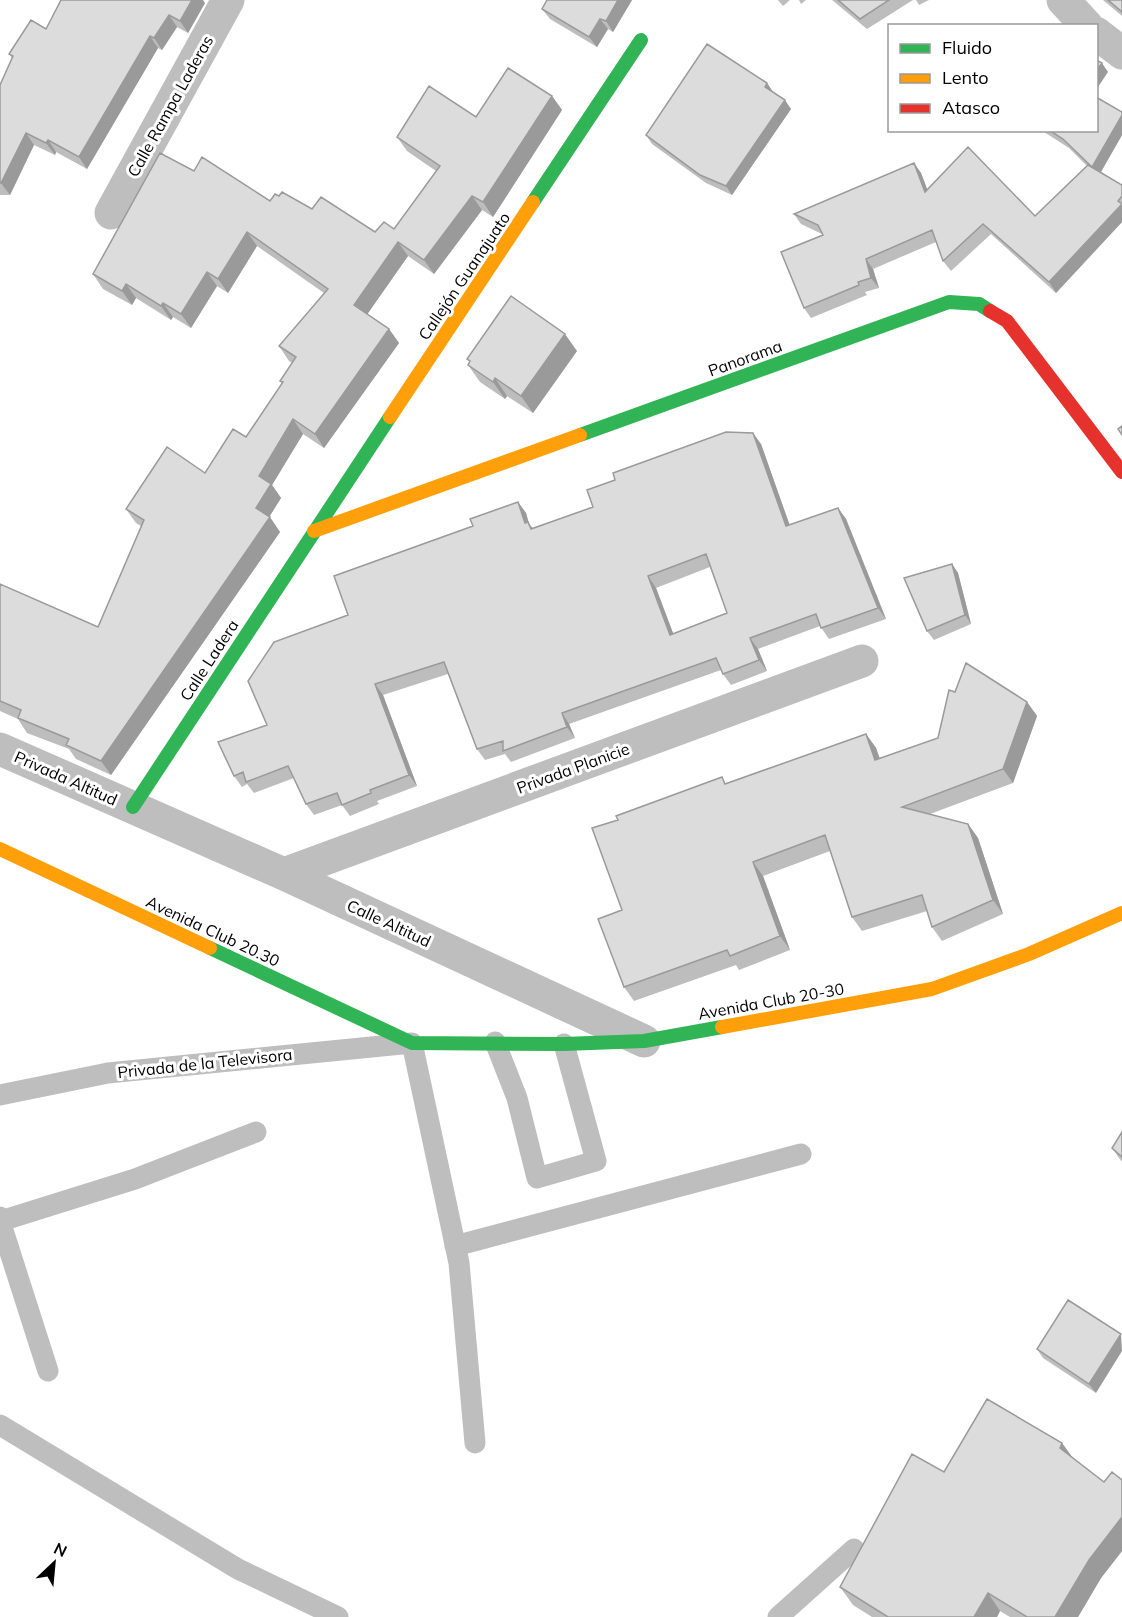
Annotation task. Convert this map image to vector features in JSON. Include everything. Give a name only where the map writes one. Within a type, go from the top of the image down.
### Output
[{"type":"street","name":"Calle Rampa Laderas","points":[[111,213],[228,0]]},
{"type":"street","points":[[1063,0],[1085,24]]},
{"type":"street","points":[[1098,35],[1122,53]]},
{"type":"street","name":"Callejón Guanajuato","points":[[314,531],[641,40]]},
{"type":"street","name":"Panorama","points":[[314,531],[949,302],[979,304],[1007,321],[1122,472]]},
{"type":"street","name":"Calle Ladera","points":[[133,807],[314,531]]},
{"type":"street","name":"Privada Planicie","points":[[284,874],[862,661]]},
{"type":"street","name":"Privada Altitud","points":[[0,749],[133,807]]},
{"type":"street","name":"Calle Altitud","points":[[133,807],[284,874],[644,1041]]},
{"type":"street","name":"Avenida Club 20.30","points":[[0,849],[412,1042]]},
{"type":"street","name":"Avenida Club 20-30","points":[[412,1042],[564,1044],[644,1041],[932,988],[1029,954],[1122,913]]},
{"type":"lane","name":"Privada de la Televisora","points":[[0,1095],[108,1073],[412,1042]]},
{"type":"lane","points":[[412,1042],[455,1246],[476,1443]]},
{"type":"lane","points":[[495,1042],[516,1098],[537,1178],[596,1161],[564,1044]]},
{"type":"lane","points":[[48,1371],[0,1220],[135,1179],[256,1132]]},
{"type":"lane","points":[[455,1246],[801,1154]]},
{"type":"lane","points":[[0,1425],[238,1569],[338,1617]]},
{"type":"lane","points":[[778,1617],[854,1549]]},
{"type":"building","points":[[61,0],[192,0],[180,21],[169,15],[154,38],[150,36],[79,157],[48,140],[46,143],[26,133],[0,183],[0,85],[13,56],[9,54],[31,20],[46,29]]},
{"type":"building","points":[[547,0],[618,0],[606,21],[600,19],[589,37],[542,9]]},
{"type":"building","points":[[838,0],[889,0],[860,19]]},
{"type":"building","points":[[1108,0],[1122,0],[1122,12]]},
{"type":"building","points":[[707,44],[767,83],[765,87],[785,100],[726,186],[700,175],[646,135]]},
{"type":"building","points":[[508,68],[552,96],[483,202],[472,196],[424,260],[398,242],[354,305],[389,329],[315,434],[293,419],[259,476],[271,484],[256,508],[270,517],[101,761],[66,745],[69,739],[18,718],[21,710],[0,701],[0,584],[98,627],[144,520],[126,509],[167,447],[205,473],[233,429],[246,437],[283,382],[280,381],[296,357],[279,346],[328,289],[247,232],[218,279],[207,272],[181,314],[163,303],[161,306],[126,284],[122,291],[93,274],[160,153],[194,171],[202,157],[270,201],[275,194],[279,196],[282,192],[312,209],[321,197],[375,232],[384,222],[394,229],[440,166],[397,137],[429,86],[476,117]]},
{"type":"building","points":[[1098,98],[1122,112],[1092,167],[1063,139],[1052,132],[1098,132]]},
{"type":"building","points":[[968,147],[1035,216],[1088,165],[1122,185],[1122,196],[1118,201],[1122,204],[1049,282],[983,224],[943,261],[932,230],[866,259],[871,278],[804,308],[781,252],[823,235],[818,225],[794,214],[914,163],[925,192]]},
{"type":"building","points":[[511,296],[565,334],[521,396],[495,378],[493,382],[468,365],[470,361],[467,359]]},
{"type":"building","points":[[726,432],[753,433],[786,526],[838,508],[878,608],[821,628],[816,614],[750,638],[759,660],[723,674],[716,658],[562,713],[567,727],[503,751],[503,741],[477,749],[444,662],[375,684],[409,775],[370,790],[371,793],[342,805],[337,793],[306,804],[288,766],[246,782],[243,772],[234,776],[218,742],[267,725],[248,681],[274,642],[348,615],[334,576],[473,526],[470,519],[518,502],[525,523],[528,522],[531,529],[593,507],[587,490],[615,480],[613,473]],"holes":[[[706,554],[727,613],[670,635],[648,576]]]},
{"type":"building","points":[[952,564],[965,615],[927,631],[904,578]]},
{"type":"building","points":[[966,663],[1027,702],[1003,769],[902,807],[968,824],[993,900],[932,927],[922,895],[852,917],[825,835],[753,862],[780,936],[730,956],[727,950],[624,987],[598,919],[622,910],[592,828],[618,820],[616,816],[722,777],[725,784],[866,734],[875,760],[938,738],[949,690],[955,692]]},
{"type":"building","points":[[1122,1132],[1122,1157],[1112,1148]]},
{"type":"building","points":[[1068,1300],[1121,1334],[1089,1384],[1037,1349]]},
{"type":"building","points":[[987,1399],[1062,1443],[1060,1448],[1104,1482],[1112,1472],[1122,1480],[1122,1517],[1089,1560],[1055,1617],[1027,1617],[988,1593],[974,1617],[888,1617],[840,1587],[912,1454],[944,1472]]},
{"type":"traffic: fast","points":[[533,202],[641,40]]},
{"type":"traffic: fast","points":[[580,435],[949,302],[979,304],[990,311]]},
{"type":"traffic: fast","points":[[133,807],[390,417]]},
{"type":"traffic: fast","points":[[210,948],[412,1043],[564,1044],[644,1041],[722,1027]]},
{"type":"traffic: slow","points":[[390,417],[533,202]]},
{"type":"traffic: slow","points":[[314,531],[580,435]]},
{"type":"traffic: slow","points":[[0,849],[210,948]]},
{"type":"traffic: slow","points":[[722,1027],[932,989],[1029,954],[1122,913]]},
{"type":"traffic: jam","points":[[990,311],[1007,321],[1122,472]]}]
